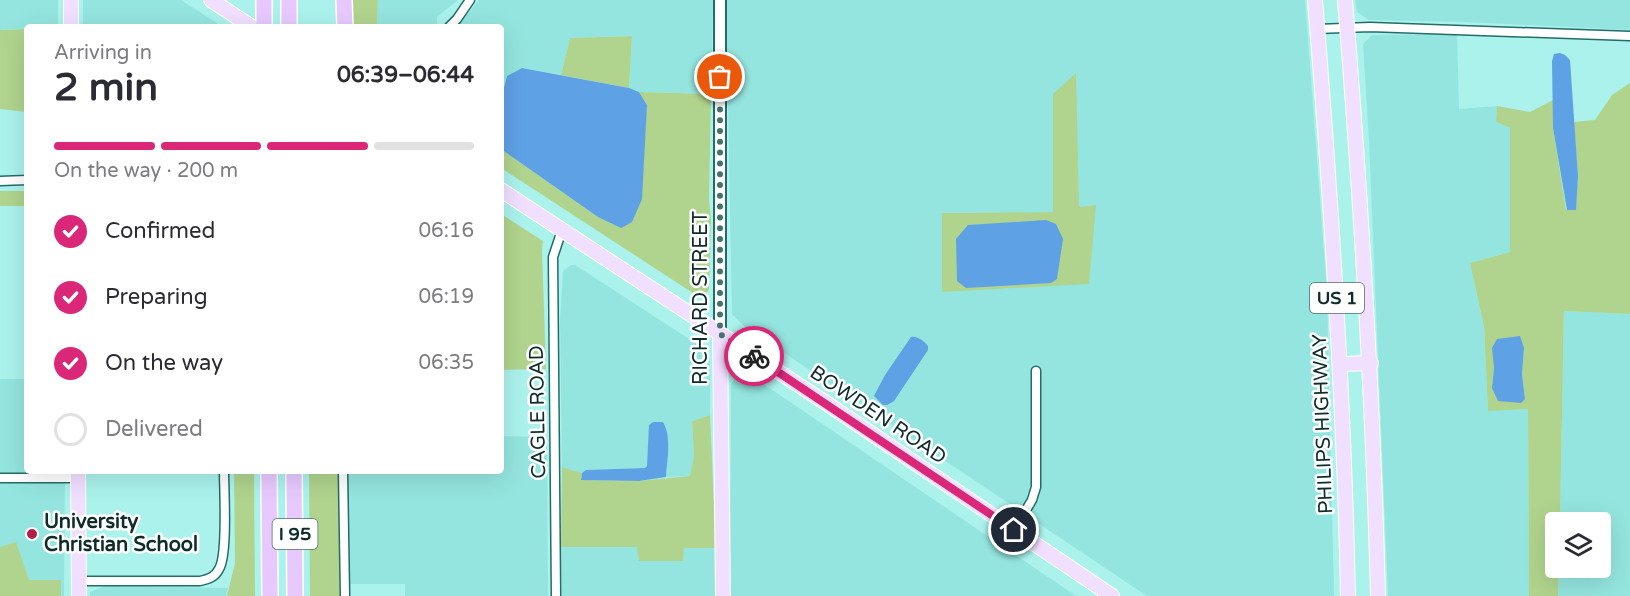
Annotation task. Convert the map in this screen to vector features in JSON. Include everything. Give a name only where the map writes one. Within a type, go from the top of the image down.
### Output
[{"type":"highway","points":[[264,0],[264,24]]},
{"type":"highway","points":[[345,0],[345,24]]},
{"type":"highway","points":[[289,5],[289,24]]},
{"type":"highway","name":"I 95","points":[[269,474],[270,596]]},
{"type":"highway","name":"I 95","points":[[294,474],[295,596]]},
{"type":"main road","points":[[71,0],[71,24]]},
{"type":"main road","points":[[212,0],[248,24]]},
{"type":"main road","name":"PHILIPS HIGHWAY","points":[[1315,0],[1341,364],[1348,596]]},
{"type":"main road","name":"US 1","points":[[1345,0],[1361,197],[1371,363],[1378,596]]},
{"type":"main road","name":"BOWDEN ROAD","points":[[504,192],[1112,596]]},
{"type":"main road","name":"RICHARD STREET","points":[[720,334],[723,596]]},
{"type":"main road","points":[[1341,364],[1371,363]]},
{"type":"main road","points":[[78,474],[78,596]]},
{"type":"street","points":[[451,24],[471,0]]},
{"type":"street","name":"RICHARD STREET","points":[[720,0],[720,334]]},
{"type":"street","points":[[1317,29],[1370,27],[1630,36]]},
{"type":"street","points":[[0,181],[24,180]]},
{"type":"street","name":"CAGLE ROAD","points":[[556,596],[553,257],[562,230]]},
{"type":"street","points":[[1014,530],[1032,500],[1036,487],[1036,370]]},
{"type":"street","points":[[0,478],[78,474]]},
{"type":"street","points":[[79,581],[200,581],[209,579],[220,568],[223,561],[224,474]]},
{"type":"street","points":[[343,474],[345,596]]},
{"type":"shaded area","points":[[0,0],[58,0],[58,24],[24,24],[24,29],[0,30]]},
{"type":"shaded area","points":[[83,0],[181,0],[218,24],[83,24]]},
{"type":"shaded area","points":[[350,0],[378,0],[377,24],[353,24]]},
{"type":"shaded area","points":[[378,0],[458,0],[437,17],[437,24],[377,24]]},
{"type":"shaded area","points":[[479,0],[713,0],[711,94],[639,92],[629,88],[632,36],[570,38],[561,75],[522,68],[507,76],[504,87],[504,24],[459,24]]},
{"type":"shaded area","points":[[726,0],[1305,0],[1327,292],[1334,596],[1147,596],[744,326],[732,314]],"holes":[[[1053,94],[1079,208],[1096,206],[942,291],[942,213],[1053,212]]]},
{"type":"shaded area","points":[[1355,0],[1630,0],[1630,30],[1369,20],[1357,12]]},
{"type":"shaded area","points":[[24,29],[24,112],[0,109],[0,30]]},
{"type":"shaded area","points":[[1457,34],[1459,109],[1497,106],[1496,122],[1510,128],[1510,252],[1470,263],[1484,327],[1488,410],[1528,409],[1529,596],[1388,596],[1363,44],[1372,35]]},
{"type":"shaded area","points":[[632,36],[629,88],[561,75],[570,38]]},
{"type":"shaded area","points":[[1076,73],[1079,207],[1096,205],[1089,284],[942,292],[942,213],[1053,212],[1053,94]]},
{"type":"shaded area","points":[[1630,83],[1630,314],[1564,311],[1560,512],[1545,512],[1545,578],[1559,578],[1558,596],[1529,596],[1528,409],[1488,411],[1484,327],[1470,263],[1510,252],[1510,128],[1496,122],[1497,106],[1530,112],[1553,100],[1553,128],[1566,210],[1575,210],[1578,176],[1574,122],[1595,120],[1612,95]],"holes":[[[1524,348],[1522,374],[1525,399],[1492,388],[1494,367]]]},
{"type":"shaded area","points":[[639,92],[711,94],[709,200],[711,218],[709,289],[706,295],[699,297],[504,170],[504,151],[598,217],[647,105]]},
{"type":"shaded area","points":[[0,191],[24,191],[24,206],[0,206]]},
{"type":"shaded area","points":[[504,216],[543,241],[546,369],[504,370]]},
{"type":"shaded area","points":[[575,265],[703,348],[710,356],[710,415],[692,421],[694,456],[691,476],[666,477],[668,456],[645,468],[586,470],[582,473],[562,467],[560,320],[563,271]]},
{"type":"shaded area","points":[[1564,311],[1630,314],[1630,596],[1558,596],[1559,578],[1611,578],[1611,512],[1560,512]]},
{"type":"shaded area","points":[[743,375],[756,379],[1076,596],[730,596],[731,384],[736,376]]},
{"type":"shaded area","name":"University Christian School","points":[[0,379],[24,379],[24,474],[65,474],[64,596],[0,596]]},
{"type":"shaded area","points":[[710,415],[716,548],[684,548],[683,561],[639,561],[637,547],[561,547],[562,467],[582,473],[581,480],[639,481],[690,476],[694,456],[692,421]]},
{"type":"shaded area","points":[[504,436],[547,437],[548,596],[405,596],[405,584],[349,584],[348,474],[504,474]]},
{"type":"shaded area","points":[[234,474],[254,474],[255,596],[227,596],[235,563]]},
{"type":"shaded area","points":[[309,474],[340,474],[341,596],[310,596]]},
{"type":"shaded area","points":[[16,542],[29,580],[61,580],[61,596],[0,596],[0,547]]},
{"type":"shaded area","points":[[561,547],[638,547],[639,561],[682,561],[684,548],[716,548],[716,596],[562,596]]},
{"type":"shaded area","points":[[105,586],[228,588],[226,596],[90,596],[90,592]]},
{"type":"water","points":[[1560,53],[1570,60],[1578,176],[1576,210],[1567,210],[1553,128],[1552,61],[1554,54]]},
{"type":"water","points":[[522,68],[629,88],[639,92],[647,105],[642,199],[632,222],[621,228],[598,217],[504,151],[504,88],[507,76]]},
{"type":"water","points":[[1046,220],[1056,224],[1063,239],[1057,279],[1051,283],[966,288],[957,281],[956,239],[968,225]]},
{"type":"water","points":[[1520,336],[1524,348],[1522,374],[1525,399],[1521,403],[1498,401],[1492,388],[1494,367],[1492,348],[1497,339]]},
{"type":"water","points":[[911,337],[922,341],[928,346],[928,350],[894,401],[883,405],[874,396],[885,375]]},
{"type":"water","points":[[653,422],[663,422],[666,428],[668,449],[666,477],[639,481],[581,480],[582,473],[586,470],[645,468],[647,466],[649,425]]},
{"type":"way so far","points":[[720,77],[720,334],[754,356]]},
{"type":"place","name":"University Christian School","points":[[32,534]]},
{"type":"route","points":[[754,356],[1014,530]]}]
